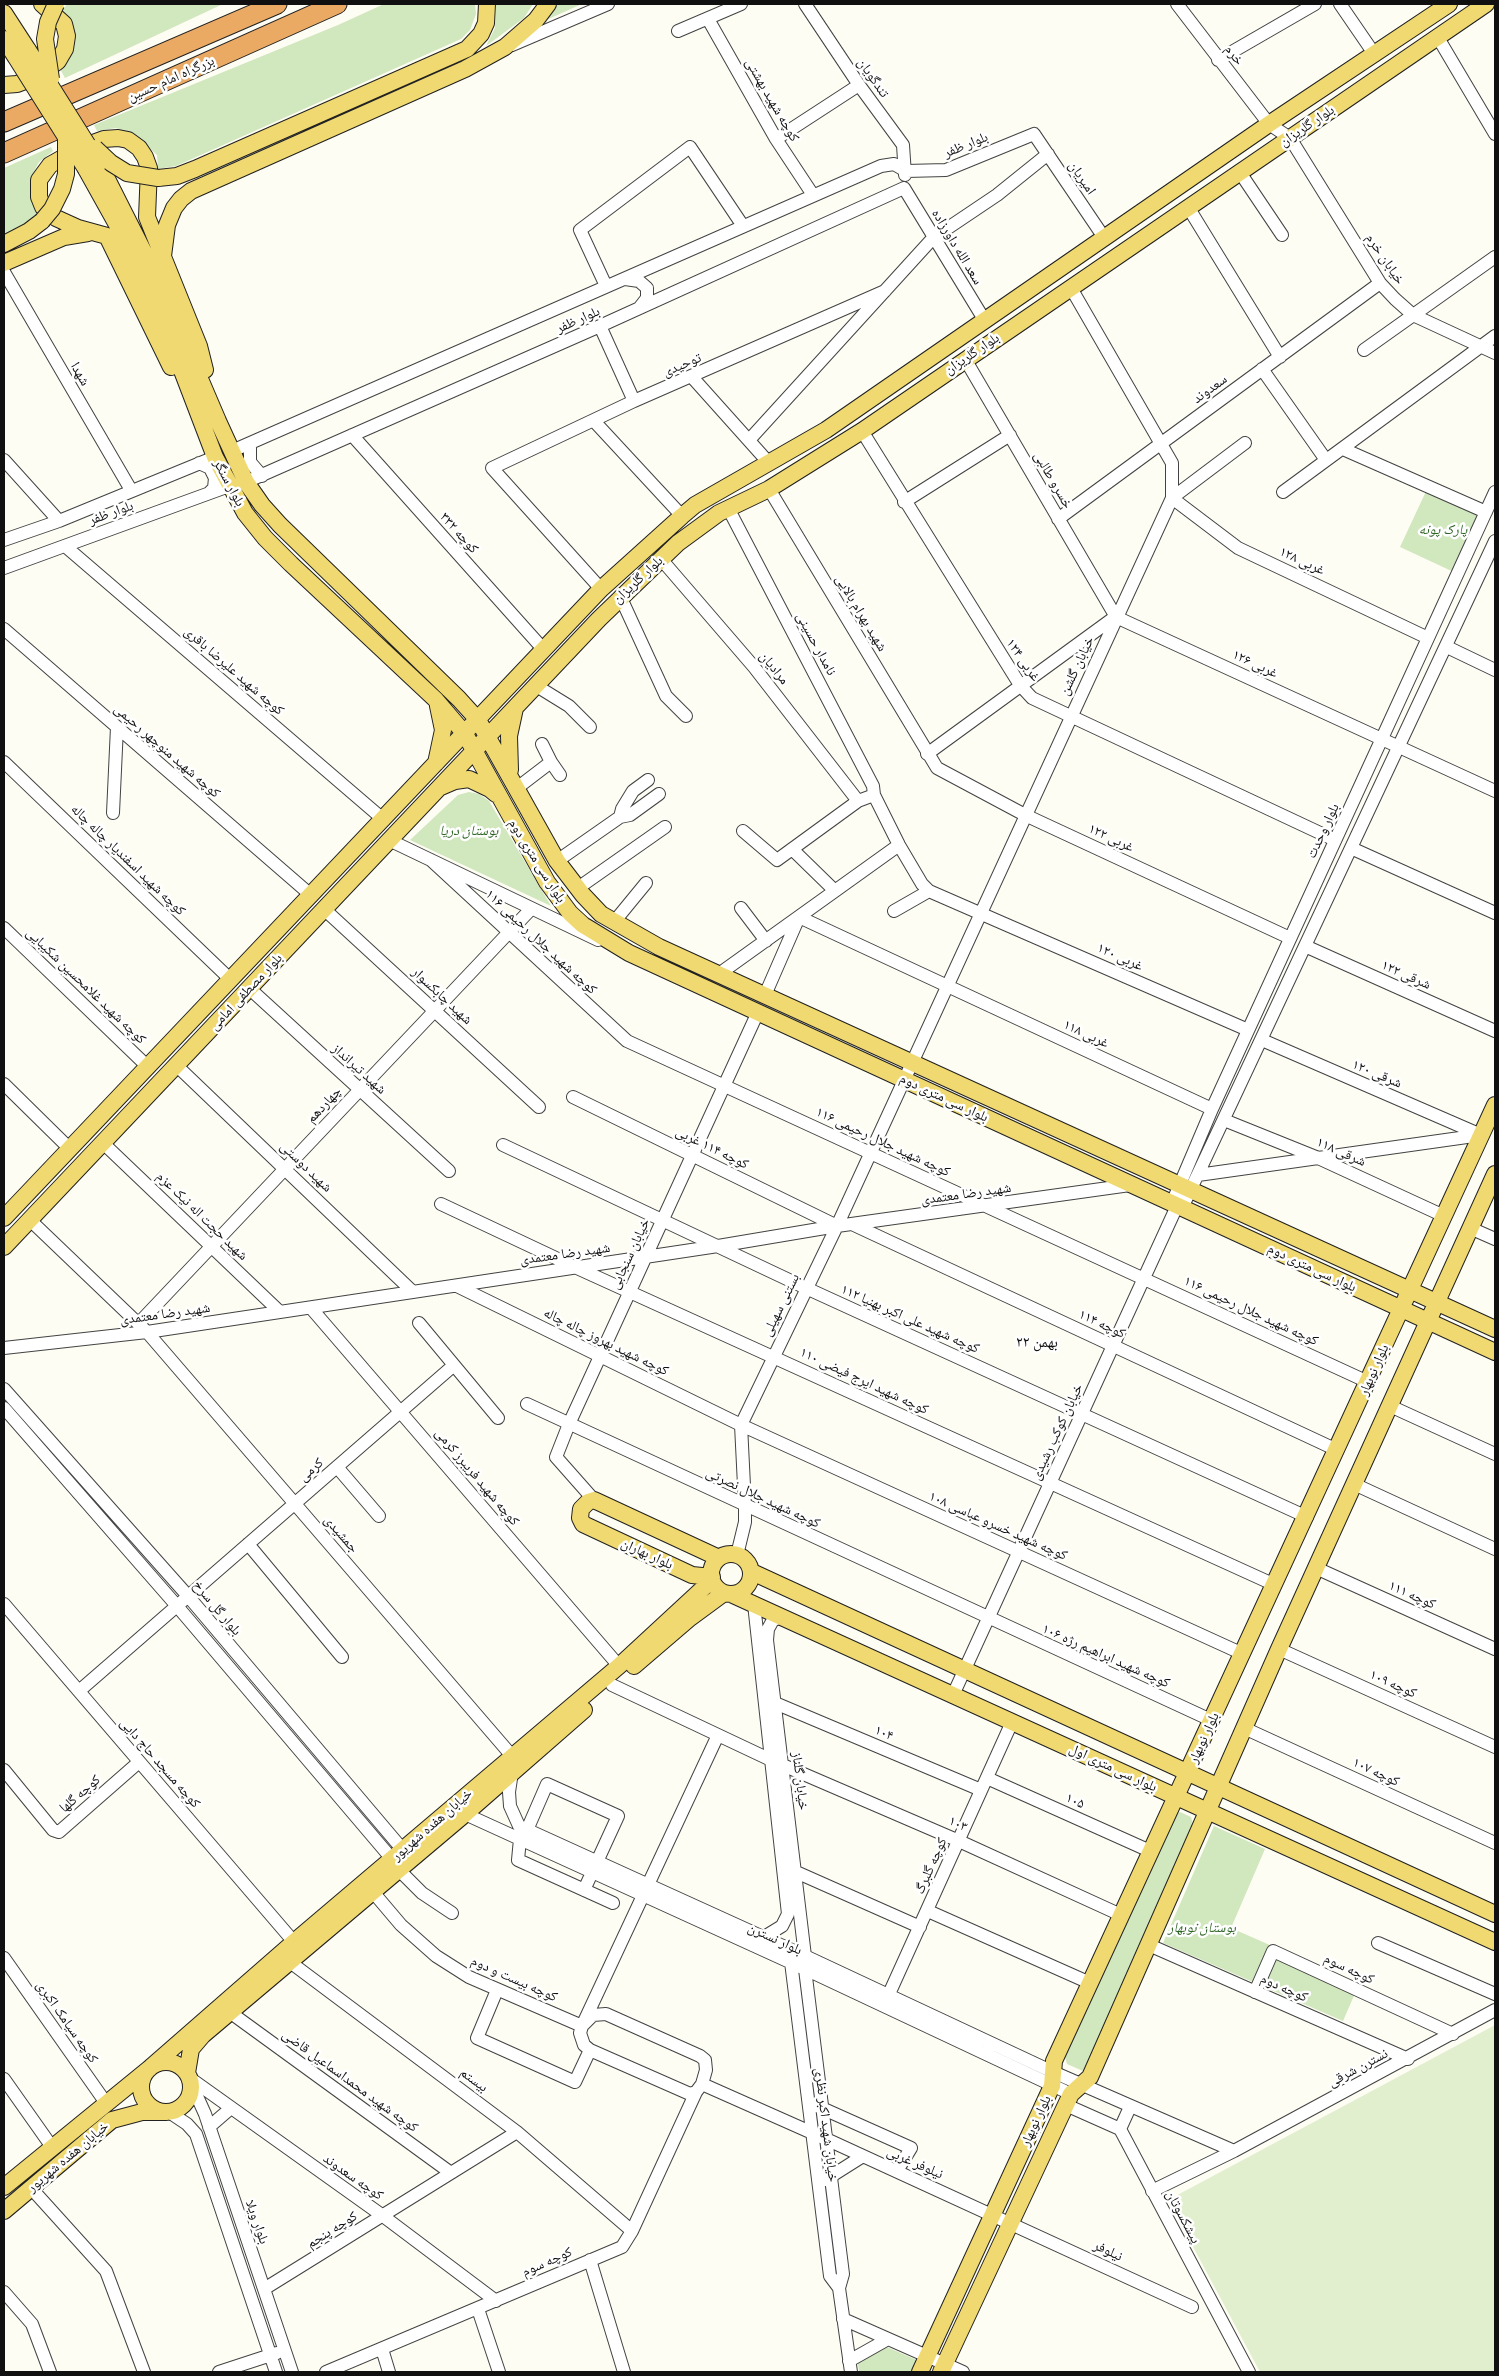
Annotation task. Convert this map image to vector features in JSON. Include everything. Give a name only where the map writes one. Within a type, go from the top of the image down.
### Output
[{"type":"highway","name":"بزرگراه امام حسین","points":[[4,122],[277,4]]},
{"type":"highway","name":"بزرگراه امام حسین","points":[[4,153],[337,4]]},
{"type":"main road","points":[[4,85],[17,84],[38,76],[58,61],[65,49],[67,36],[64,24],[42,4]]},
{"type":"main road","points":[[46,91],[45,39],[48,22],[56,4]]},
{"type":"main road","points":[[4,39],[46,91],[73,134],[119,169],[138,176],[158,178],[177,176],[195,169],[467,49],[481,34],[486,23],[487,4]]},
{"type":"main road","points":[[163,256],[167,225],[174,208],[181,199],[192,191],[465,69],[499,50],[536,20],[548,4]]},
{"type":"main road","name":"بلوار گلریزان","points":[[478,720],[601,589],[695,505],[811,440],[985,322],[1269,124],[1449,4]]},
{"type":"main road","name":"بلوار گلریزان","points":[[488,736],[620,596],[709,519],[769,489],[862,431],[1486,4]]},
{"type":"main road","points":[[4,13],[15,54]]},
{"type":"main road","points":[[4,244],[29,231],[42,221],[52,209],[62,189],[73,134]]},
{"type":"main road","name":"بلوار سنگر","points":[[73,134],[92,166],[171,342],[211,424],[232,451],[246,482],[262,505],[280,525],[459,699],[478,720],[488,736]]},
{"type":"main road","points":[[118,138],[128,140],[139,148],[149,168],[146,217],[199,346],[211,424],[159,343],[107,236],[67,223],[42,206],[37,188],[39,180],[50,165],[82,147],[104,139],[118,138]]},
{"type":"main road","points":[[4,263],[64,237],[94,232]]},
{"type":"main road","name":"بلوار سنگر","points":[[211,424],[215,457],[245,513],[266,538],[435,700],[465,734],[474,751]]},
{"type":"main road","points":[[459,699],[494,703]]},
{"type":"main road","points":[[435,700],[443,730],[435,766]]},
{"type":"main road","points":[[514,783],[508,755],[509,736],[515,706]]},
{"type":"main road","name":"بلوار مصطفی امامی","points":[[4,1218],[478,720]]},
{"type":"main road","name":"بلوار مصطفی امامی","points":[[4,1247],[488,736]]},
{"type":"main road","name":"بلوار سی متری دوم","points":[[488,736],[557,861],[601,914],[614,922],[659,947],[911,1063],[1190,1183],[1410,1290],[1495,1329]]},
{"type":"main road","name":"بلوار سی متری دوم","points":[[474,751],[534,861],[557,897],[583,925],[607,940],[903,1080],[1495,1352]]},
{"type":"main road","points":[[439,787],[455,781],[468,779],[490,789],[499,798]]},
{"type":"main road","name":"بلوار نوبهار","points":[[920,2372],[1053,2079],[1054,2061],[1150,1851],[1307,1517],[1495,1105]]},
{"type":"main road","name":"بلوار نوبهار","points":[[943,2368],[1072,2094],[1090,2076],[1217,1786],[1495,1174]]},
{"type":"main road","name":"بلوار بهاران","points":[[712,1578],[692,1575],[583,1524],[580,1518],[581,1509],[588,1502],[594,1500],[719,1558]]},
{"type":"main road","points":[[737,1554],[747,1561],[752,1572],[748,1585],[737,1593],[727,1593],[719,1590],[712,1578],[712,1568],[719,1558],[737,1554]]},
{"type":"main road","name":"بلوار سی متری اول","points":[[752,1572],[1495,1914]]},
{"type":"main road","name":"خیابان هفده شهریور","points":[[190,2078],[191,2049],[373,1892],[398,1860],[466,1814],[512,1764],[712,1578]]},
{"type":"main road","name":"خیابان هفده شهریور","points":[[4,2187],[150,2067],[294,1942],[398,1860],[512,1764],[612,1685],[690,1618],[727,1593]]},
{"type":"main road","name":"بلوار سی متری اول","points":[[727,1593],[1495,1942]]},
{"type":"main road","points":[[163,2062],[177,2064],[190,2078],[191,2094],[188,2101],[176,2110],[168,2112],[152,2108],[143,2096],[142,2081],[150,2067],[163,2062]]},
{"type":"main road","name":"خیابان هفده شهریور","points":[[4,2212],[112,2120],[142,2112],[168,2112]]},
{"type":"street","points":[[499,50],[608,4]]},
{"type":"street","points":[[678,31],[741,4]]},
{"type":"street","name":"تندگویان","points":[[805,4],[859,85],[903,145],[906,172]]},
{"type":"street","name":"خرم","points":[[1177,4],[1218,60],[1269,124],[1290,138]]},
{"type":"street","points":[[1218,60],[1316,4]]},
{"type":"street","points":[[1340,4],[1375,55]]},
{"type":"street","name":"کوچه شهید بهشتی","points":[[708,19],[776,139],[813,195]]},
{"type":"street","points":[[1437,36],[1495,134]]},
{"type":"street","points":[[776,139],[859,85]]},
{"type":"street","name":"بلوار ظفر","points":[[232,451],[881,166],[894,164],[906,172],[946,170],[1034,134]]},
{"type":"street","name":"امیریان","points":[[1034,134],[1104,239]]},
{"type":"street","name":"خیابان خرم","points":[[1290,138],[1380,283],[1395,300],[1414,315],[1495,353]]},
{"type":"street","points":[[606,286],[580,230],[690,147],[743,226]]},
{"type":"street","points":[[750,439],[933,238],[997,195],[1048,154]]},
{"type":"street","points":[[904,188],[906,172]]},
{"type":"street","points":[[1239,172],[1282,235]]},
{"type":"street","name":"بلوار ظفر","points":[[246,482],[600,326],[904,188]]},
{"type":"street","name":"سعد الله داورزاده","points":[[904,188],[985,322]]},
{"type":"street","points":[[1188,207],[1280,357]]},
{"type":"street","points":[[1364,350],[1495,257]]},
{"type":"street","name":"شهدا","points":[[4,272],[131,490]]},
{"type":"street","points":[[625,279],[639,281],[647,288],[648,298],[638,309]]},
{"type":"street","name":"سعدوند","points":[[1058,519],[1380,283]]},
{"type":"street","name":"خیابان گلشن","points":[[903,1080],[1172,498],[1172,463],[1071,288]]},
{"type":"street","name":"توحیدی","points":[[601,589],[492,468],[634,401],[884,291]]},
{"type":"street","points":[[600,326],[634,401]]},
{"type":"street","points":[[1283,492],[1495,336]]},
{"type":"street","name":"خسرو طالبی","points":[[965,359],[1116,617]]},
{"type":"street","points":[[1262,370],[1326,460]]},
{"type":"street","points":[[692,377],[750,439],[769,463]]},
{"type":"street","points":[[594,421],[682,516]]},
{"type":"street","name":"۱۲۴ غربی","points":[[862,431],[904,502],[1020,685],[1032,698],[1071,714],[1335,840]]},
{"type":"street","name":"کوچه ۳۳۲","points":[[352,435],[544,650]]},
{"type":"street","points":[[904,502],[1010,435]]},
{"type":"street","points":[[1172,498],[1245,443]]},
{"type":"street","points":[[250,444],[250,462],[262,476]]},
{"type":"street","points":[[1343,449],[1486,512]]},
{"type":"street","name":"بلوار ظفر","points":[[4,540],[59,521],[215,457]]},
{"type":"street","points":[[4,460],[59,521]]},
{"type":"street","points":[[199,463],[210,468],[215,478],[214,488],[209,494]]},
{"type":"street","name":"بلوار ظفر","points":[[4,568],[229,486]]},
{"type":"street","name":"شهید بهرام بالایی","points":[[769,489],[927,754]]},
{"type":"street","name":"بلوار وحدت","points":[[1190,1183],[1212,1109],[1495,492]]},
{"type":"street","name":"۱۲۸ غربی","points":[[1172,498],[1238,548],[1428,638]]},
{"type":"street","name":"نامدار حسینی","points":[[728,508],[873,786],[874,795],[899,845],[922,884],[929,891]]},
{"type":"street","points":[[1190,1183],[1224,1120],[1495,541]]},
{"type":"street","name":"کوچه شهید علیرضا باقری","points":[[65,546],[384,820]]},
{"type":"street","name":"مرادیان","points":[[661,559],[754,667],[858,801]]},
{"type":"street","points":[[620,596],[666,696],[686,716]]},
{"type":"street","points":[[927,754],[1116,617]]},
{"type":"street","name":"۱۲۶ غربی","points":[[1116,617],[1495,791]]},
{"type":"street","name":"کوچه شهید منوچهر رحیمی","points":[[4,629],[312,896]]},
{"type":"street","points":[[1447,647],[1495,670]]},
{"type":"street","points":[[535,685],[569,706],[590,727]]},
{"type":"street","points":[[114,813],[117,727]]},
{"type":"street","points":[[542,744],[551,762],[560,774]]},
{"type":"street","name":"۱۲۲ غربی","points":[[927,754],[938,768],[1025,815],[1290,938]]},
{"type":"street","name":"کوچه شهید اسفندیار چاله چاله","points":[[4,762],[230,980]]},
{"type":"street","points":[[514,783],[551,762]]},
{"type":"street","points":[[620,817],[622,809],[633,791],[648,780]]},
{"type":"street","points":[[557,861],[620,817],[630,815],[659,794]]},
{"type":"street","points":[[743,831],[777,860],[858,801],[874,795]]},
{"type":"street","points":[[578,888],[665,827]]},
{"type":"street","points":[[389,840],[594,940],[607,940]]},
{"type":"street","points":[[719,974],[899,845]]},
{"type":"street","points":[[1351,848],[1495,913]]},
{"type":"street","points":[[792,849],[834,890]]},
{"type":"street","name":"کوچه شهید جلال رحیمی ۱۱۶","points":[[431,860],[627,1041],[1368,1382]]},
{"type":"street","points":[[614,922],[646,883]]},
{"type":"street","points":[[894,911],[929,891]]},
{"type":"street","name":"۱۲۰ غربی","points":[[929,891],[1248,1030]]},
{"type":"street","points":[[741,908],[766,941]]},
{"type":"street","name":"شهید چابکسوار","points":[[324,909],[539,1107]]},
{"type":"street","name":"چهاردهم","points":[[143,1327],[212,1246],[531,909]]},
{"type":"street","points":[[765,995],[800,917]]},
{"type":"street","name":"۱۱۸ غربی","points":[[800,917],[1212,1109]]},
{"type":"street","name":"کوچه شهید غلامحسین شکیبایی","points":[[4,928],[148,1066]]},
{"type":"street","name":"۱۲۲ شرقی","points":[[1305,946],[1495,1031]]},
{"type":"street","name":"شهید تیرانداز","points":[[249,988],[450,1171]]},
{"type":"street","name":"خیابان سنجابی","points":[[594,1500],[556,1457],[569,1424],[758,1012]]},
{"type":"street","name":"۱۲۰ شرقی","points":[[1262,1040],[1481,1135]]},
{"type":"street","name":"شهید دوستی","points":[[176,1065],[414,1292]]},
{"type":"street","name":"بستنی سهیلی","points":[[737,1554],[745,1522],[741,1425],[903,1080]]},
{"type":"street","points":[[4,1084],[70,1148]]},
{"type":"street","name":"کوچه ۱۱۴ غربی","points":[[573,1097],[836,1226]]},
{"type":"street","name":"۱۱۸ شرقی","points":[[1224,1120],[1316,1157],[1444,1216]]},
{"type":"street","points":[[1190,1183],[1316,1157],[1481,1135]]},
{"type":"street","name":"شهید حجت اله نیک عزم","points":[[103,1143],[280,1312]]},
{"type":"street","name":"کوچه شهید علی اکبر بهنیا ۱۱۲","points":[[503,1145],[806,1288],[1082,1412],[1307,1517]]},
{"type":"street","name":"خیابان کوکب رشیدی","points":[[953,1695],[1177,1206],[1190,1183]]},
{"type":"street","name":"شهید رضا معتمدی","points":[[4,1348],[143,1327],[311,1308],[718,1246],[836,1226],[1130,1185]]},
{"type":"street","name":"کوچه شهید ایرج فیضی ۱۱۰","points":[[441,1204],[577,1268],[630,1290],[1275,1585]]},
{"type":"street","name":"جمشیدی","points":[[30,1220],[143,1327],[295,1503],[512,1764]]},
{"type":"street","name":"کوچه ۱۱۴","points":[[854,1225],[1337,1450]]},
{"type":"street","points":[[1470,1228],[1495,1239]]},
{"type":"street","name":"کوچه شهید بهروز چاله چاله","points":[[457,1286],[741,1425]]},
{"type":"street","name":"کوچه شهید فریبرز کرمی","points":[[311,1308],[619,1666]]},
{"type":"street","points":[[419,1323],[498,1418]]},
{"type":"street","name":"کرمی","points":[[79,1691],[453,1366]]},
{"type":"street","name":"بلوار گل سرخ","points":[[4,1389],[188,1596],[295,1723],[398,1860]]},
{"type":"street","name":"کوچه شهید جلال نصرتی","points":[[527,1404],[988,1618]]},
{"type":"street","points":[[1390,1406],[1495,1454]]},
{"type":"street","name":"بلوار گل سرخ","points":[[4,1408],[398,1860]]},
{"type":"street","name":"کوچه شهید خسرو عباسی ۱۰۸","points":[[741,1425],[1243,1654]]},
{"type":"street","points":[[53,1464],[64,1455]]},
{"type":"street","points":[[337,1466],[379,1516]]},
{"type":"street","points":[[1354,1484],[1495,1549]]},
{"type":"street","points":[[248,1544],[342,1657]]},
{"type":"street","name":"کوچه ۱۱۱","points":[[1316,1568],[1495,1649]]},
{"type":"street","name":"کوچه مسجد حاج دایی","points":[[4,1604],[294,1942]]},
{"type":"street","name":"خیابان گلناز","points":[[754,1604],[765,1664],[776,1762],[788,1914],[782,1926],[764,1937]]},
{"type":"street","name":"خیابان گلناز","points":[[782,1617],[773,1620],[768,1630],[765,1664],[776,1703],[776,1762],[796,1872],[805,1956]]},
{"type":"street","name":"کوچه شهید ابراهیم رژه ۱۰۶","points":[[988,1618],[1212,1720]]},
{"type":"street","name":"کوچه ۱۰۹","points":[[1279,1649],[1495,1747]]},
{"type":"street","name":"۱۰۳","points":[[612,1685],[776,1762],[959,1841],[1121,1915]]},
{"type":"street","name":"۱۰۴","points":[[776,1703],[982,1790]]},
{"type":"street","name":"کوچه گلبرگ","points":[[889,1994],[1012,1722]]},
{"type":"street","points":[[284,1731],[295,1723]]},
{"type":"street","name":"کوچه ۱۰۷","points":[[1244,1728],[1495,1843]]},
{"type":"street","points":[[497,1990],[476,2038],[575,2082],[590,2050],[581,2039],[582,2026],[718,1735]]},
{"type":"street","name":"کوچه گلها","points":[[4,1770],[53,1830],[59,1832],[139,1762]]},
{"type":"street","points":[[512,1764],[509,1792],[510,1806],[522,1832]]},
{"type":"street","name":"۱۰۵","points":[[987,1778],[1150,1851]]},
{"type":"street","points":[[584,1890],[618,1816],[547,1784],[522,1832],[518,1860],[584,1890],[613,1903]]},
{"type":"street","name":"بلوار نسترن","points":[[466,1814],[522,1832],[647,1890],[764,1937],[889,1994],[1053,2079],[1072,2094]]},
{"type":"street","points":[[398,1860],[422,1893],[452,1913]]},
{"type":"street","points":[[796,1872],[920,1927]]},
{"type":"street","name":"بلوار نسترن","points":[[647,1890],[805,1969],[1053,2079]]},
{"type":"street","name":"کوچه بیست و دوم","points":[[373,1892],[401,1925],[436,1956],[469,1977],[582,2026]]},
{"type":"street","points":[[928,1911],[1090,1983]]},
{"type":"street","points":[[1378,1943],[1495,1994]]},
{"type":"street","name":"کوچه دوم","points":[[1149,1945],[1408,2059]]},
{"type":"street","name":"کوچه سوم","points":[[1255,1992],[1273,1951],[1453,2034]]},
{"type":"street","name":"کوچه سیامک اکبری","points":[[4,1958],[106,2103]]},
{"type":"street","name":"بیستم","points":[[290,1962],[517,2132],[632,2231]]},
{"type":"street","name":"خیابان شهید اکبر نظری","points":[[791,1962],[830,2276],[839,2288]]},
{"type":"street","name":"خیابان شهید اکبر نظری","points":[[805,1969],[843,2274],[839,2288],[850,2367]]},
{"type":"street","name":"نسترن شرقی","points":[[1152,2191],[1234,2151],[1408,2059],[1495,2010]]},
{"type":"street","name":"کوچه شهید محمداسماعیل قاضی","points":[[231,2013],[451,2173]]},
{"type":"street","name":"کوچه سوم","points":[[326,2372],[382,2350],[622,2247],[632,2231],[699,2088],[706,2070],[705,2060],[700,2056],[606,2014],[593,2015],[582,2026]]},
{"type":"street","name":"نیلوفر غربی","points":[[590,2050],[690,2094],[699,2088],[812,2132],[1010,2223]]},
{"type":"street","name":"کوچه سعدوند","points":[[190,2078],[383,2216],[496,2301]]},
{"type":"street","name":"بلوار ویلا","points":[[190,2078],[209,2127],[292,2372]]},
{"type":"street","points":[[4,2080],[52,2148]]},
{"type":"street","points":[[1072,2094],[1120,2129],[1130,2107]]},
{"type":"street","points":[[1072,2094],[1130,2107],[1234,2151]]},
{"type":"street","points":[[808,2103],[911,2148],[897,2171]]},
{"type":"street","points":[[209,2127],[231,2108]]},
{"type":"street","points":[[168,2112],[187,2124],[196,2134],[276,2372]]},
{"type":"street","name":"پیشکسوتان","points":[[1120,2129],[1249,2372]]},
{"type":"street","name":"کوچه پنجم","points":[[264,2289],[517,2132]]},
{"type":"street","points":[[818,2184],[864,2156]]},
{"type":"street","points":[[31,2188],[106,2272],[144,2372]]},
{"type":"street","name":"نیلوفر","points":[[1010,2223],[1192,2307]]},
{"type":"street","points":[[590,2260],[624,2372]]},
{"type":"street","points":[[4,2292],[32,2324],[50,2372]]},
{"type":"street","points":[[478,2309],[499,2372]]},
{"type":"street","points":[[843,2319],[928,2356],[943,2368],[963,2372]]},
{"type":"street","points":[[850,2367],[888,2339]]},
{"type":"street","points":[[220,2372],[284,2350]]},
{"type":"street","points":[[382,2350],[390,2372]]},
{"type":"green space","points":[[67,4],[223,4],[65,78],[60,69],[72,28],[62,11]]},
{"type":"green space","points":[[384,4],[475,4],[476,14],[470,30],[461,39],[176,166],[158,169],[157,155],[134,134],[116,128],[97,131],[94,125],[338,25]]},
{"type":"green space","points":[[496,4],[533,4],[524,18],[486,46],[495,28]]},
{"type":"green space","points":[[556,4],[582,4],[546,20]]},
{"type":"green space","points":[[51,147],[53,151],[39,162],[31,177],[31,193],[38,212],[26,223],[4,236],[4,168]]},
{"type":"green space","name":"پارک پونه","points":[[1428,487],[1486,512],[1458,574],[1400,547]]},
{"type":"green space","name":"بوستان دریا","points":[[469,792],[479,794],[489,801],[551,906],[410,840],[458,795]]},
{"type":"green space","points":[[1180,1812],[1191,1817],[1194,1828],[1089,2068],[1083,2071],[1067,2064],[1065,2057],[1171,1817]]},
{"type":"green space","name":"بوستان نوبهار","points":[[1214,1826],[1265,1849],[1231,1928],[1359,1984],[1343,2021],[1163,1943]]},
{"type":"green space","points":[[1495,2025],[1495,2372],[1260,2372],[1168,2200]]},
{"type":"green space","points":[[887,2347],[919,2361],[914,2372],[859,2372],[858,2363]]},
{"type":"district","name":"۲۲ بهمن","points":[[1037,1343]]}]
